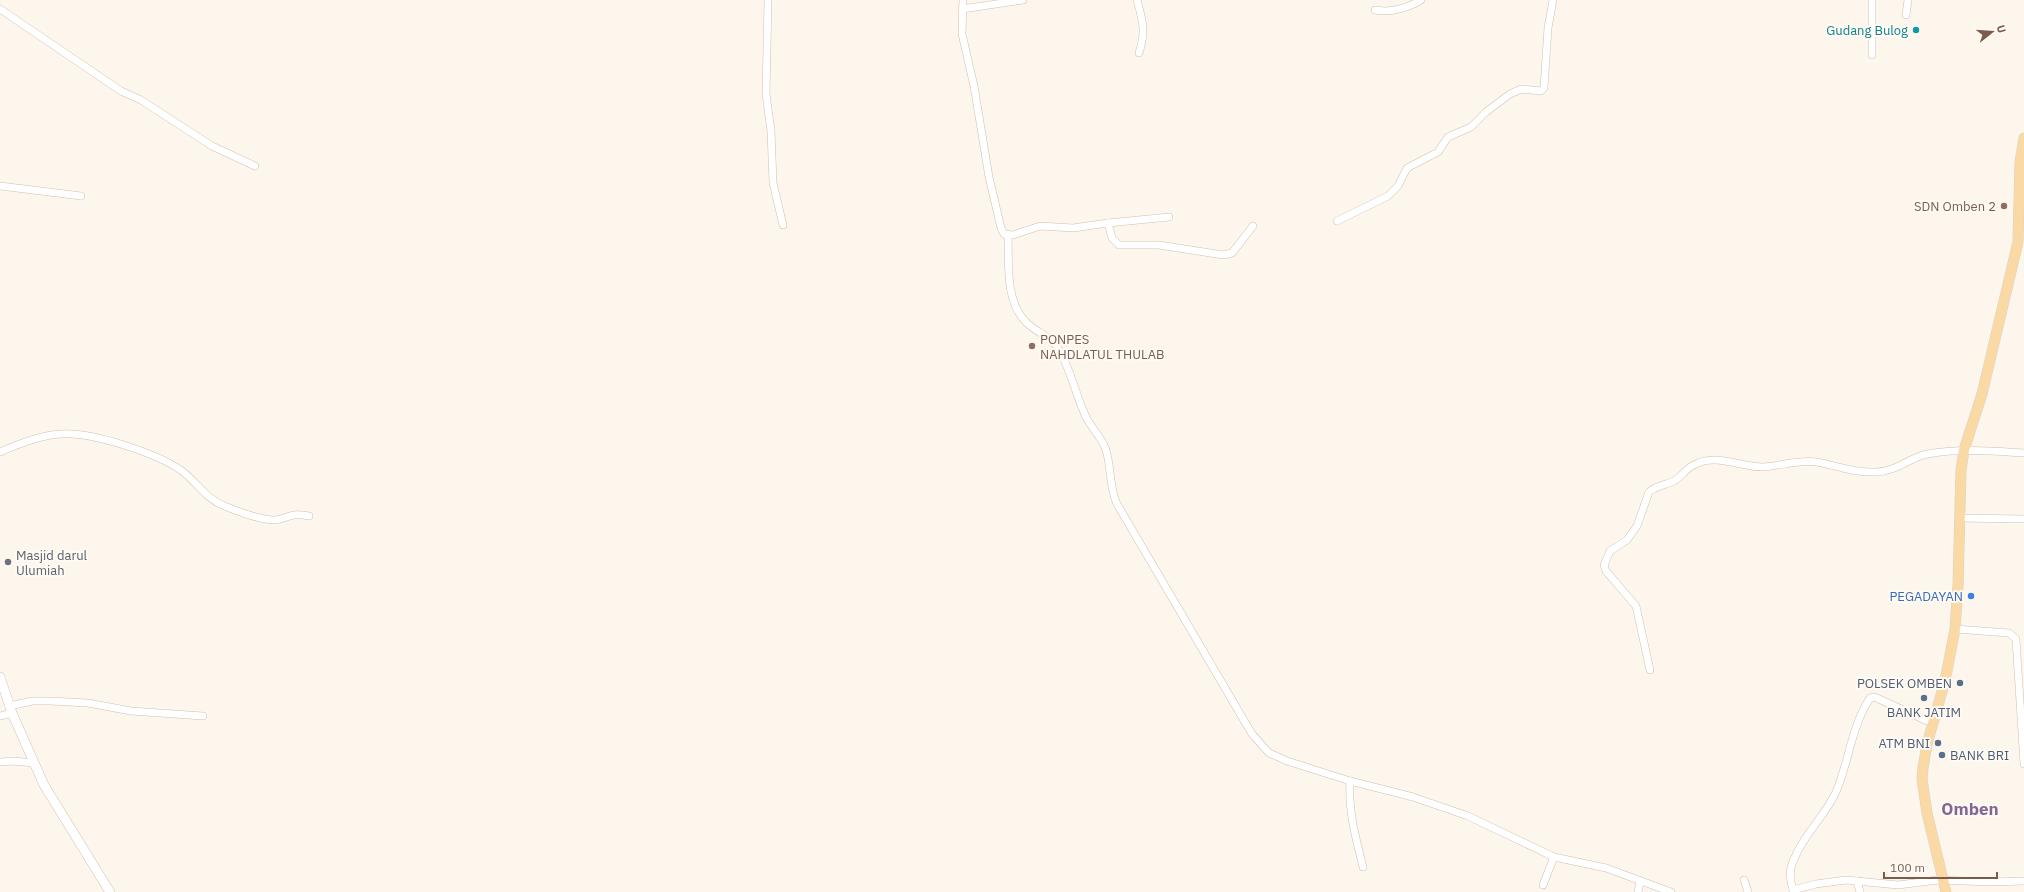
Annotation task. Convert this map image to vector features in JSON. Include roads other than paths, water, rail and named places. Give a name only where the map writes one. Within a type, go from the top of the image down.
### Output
[{"type":"main road","points":[[1946,892],[1927,813],[1922,778],[1924,756],[1945,681],[1955,629],[1958,586],[1959,485],[1964,450],[1982,394],[2009,286],[2018,242],[2021,221],[2020,162],[2024,138]]},
{"type":"street","points":[[768,0],[766,94],[771,131],[773,183],[783,225]]},
{"type":"street","points":[[963,0],[962,34],[974,86],[989,177],[1001,228],[1004,234],[1008,236]]},
{"type":"street","points":[[962,9],[1023,0]]},
{"type":"street","points":[[1137,0],[1143,16],[1144,31],[1139,53]]},
{"type":"street","points":[[1375,10],[1383,12],[1394,10],[1421,0]]},
{"type":"street","points":[[1337,221],[1388,196],[1398,186],[1407,168],[1438,152],[1448,137],[1471,127],[1486,112],[1510,94],[1521,89],[1541,91],[1544,88],[1548,28],[1553,0]]},
{"type":"street","points":[[1872,0],[1872,56]]},
{"type":"street","points":[[1906,14],[1908,0]]},
{"type":"street","points":[[0,9],[121,91],[141,100],[212,146],[255,166]]},
{"type":"street","points":[[0,186],[81,196]]},
{"type":"street","points":[[1008,236],[1040,226],[1073,228],[1169,216]]},
{"type":"street","points":[[1108,223],[1112,238],[1119,245],[1159,245],[1224,255],[1232,253],[1253,226]]},
{"type":"street","points":[[1008,236],[1012,300],[1017,311],[1027,323],[1047,337],[1056,346],[1067,366],[1086,416],[1104,445],[1107,453],[1112,493],[1117,504],[1252,734],[1263,748],[1278,758],[1350,781],[1394,791],[1468,816],[1554,858],[1606,868],[1640,882],[1671,892]]},
{"type":"street","points":[[0,452],[47,436],[61,434],[84,436],[126,446],[165,460],[187,475],[209,498],[226,507],[273,520],[297,514],[309,516]]},
{"type":"street","points":[[1650,670],[1636,606],[1634,602],[1616,584],[1606,571],[1604,565],[1610,551],[1627,540],[1637,526],[1646,496],[1650,490],[1674,481],[1694,465],[1716,460],[1726,460],[1744,466],[1763,467],[1802,461],[1816,462],[1843,469],[1878,472],[1897,468],[1926,454],[1964,450],[2024,453]]},
{"type":"street","points":[[1958,518],[2024,519]]},
{"type":"street","points":[[1955,629],[2009,633],[2016,638],[2024,764]]},
{"type":"street","points":[[0,677],[11,710],[44,785],[110,892]]},
{"type":"street","points":[[1932,723],[1879,699],[1874,697],[1870,698],[1859,718],[1836,791],[1828,808],[1794,857],[1790,875],[1793,891],[1833,881],[1857,881],[1898,885],[1943,880],[1991,882],[2024,880]]},
{"type":"street","points":[[0,716],[32,701],[50,700],[93,703],[131,711],[203,716]]},
{"type":"street","points":[[0,762],[13,761],[34,763]]},
{"type":"street","points":[[1350,781],[1349,797],[1351,820],[1363,868]]},
{"type":"street","points":[[1543,885],[1554,858]]},
{"type":"street","points":[[1744,880],[1748,892]]},
{"type":"street","points":[[1857,881],[1860,892]]},
{"type":"street","points":[[1638,892],[1640,882]]},
{"type":"place","name":"Gudang Bulog","points":[[1916,30]]},
{"type":"place","name":"SDN Omben 2","points":[[2004,206]]},
{"type":"place","name":"PONPES NAHDLATUL THULAB","points":[[1032,346]]},
{"type":"place","name":"Masjid darul Ulumiah","points":[[8,562]]},
{"type":"place","name":"PEGADAYAN","points":[[1971,596]]},
{"type":"place","name":"POLSEK OMBEN","points":[[1960,683]]},
{"type":"place","name":"BANK JATIM","points":[[1924,698]]},
{"type":"place","name":"ATM BNI","points":[[1938,743]]},
{"type":"place","name":"BANK BRI","points":[[1942,755]]},
{"type":"district","name":"Omben","points":[[1970,809]]}]
